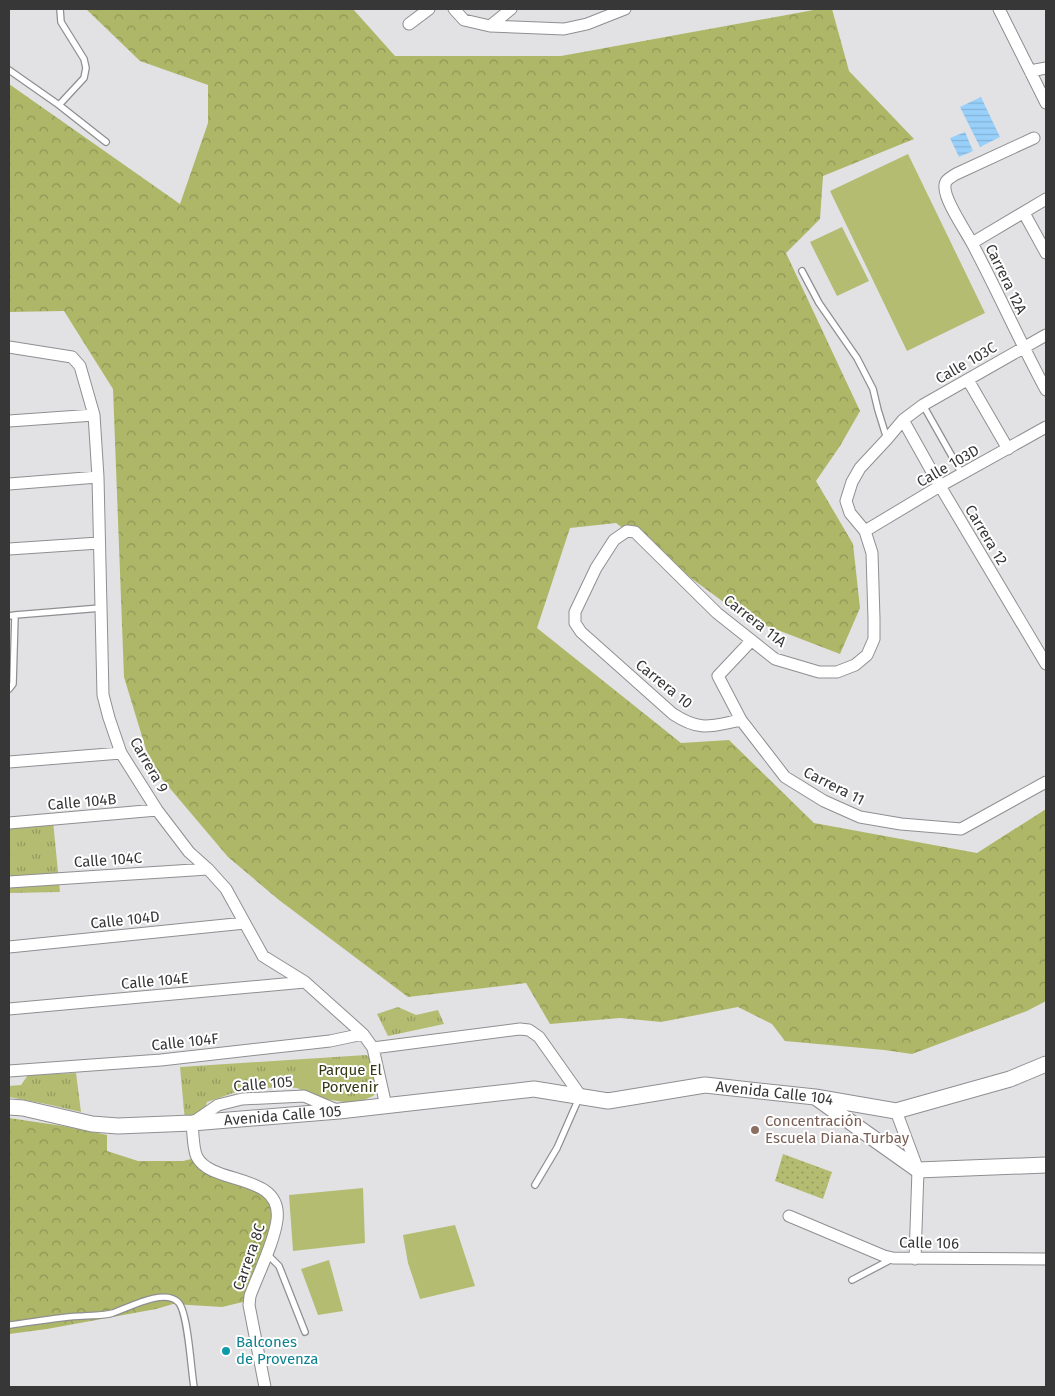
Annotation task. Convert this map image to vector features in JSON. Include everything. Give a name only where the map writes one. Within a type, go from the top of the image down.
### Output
[{"type":"main road","name":"Avenida Calle 104","points":[[558,1093],[580,1095],[608,1101],[705,1085],[815,1097],[896,1111],[1010,1079],[1046,1064]]},
{"type":"main road","name":"Avenida Calle 105","points":[[9,1107],[24,1108],[92,1124],[118,1126],[192,1123],[339,1111],[534,1089],[558,1093]]},
{"type":"main road","points":[[815,1097],[918,1170],[1045,1167]]},
{"type":"street","points":[[409,24],[428,9]]},
{"type":"street","points":[[454,9],[469,23],[490,26],[564,29],[587,24],[625,9]]},
{"type":"street","points":[[490,26],[511,9]]},
{"type":"street","points":[[999,9],[1046,103]]},
{"type":"street","points":[[1030,71],[1046,68]]},
{"type":"street","name":"Carrera 12A","points":[[1034,138],[956,174],[947,180],[944,186],[1023,348],[1046,390]]},
{"type":"street","points":[[972,243],[1046,199]]},
{"type":"street","points":[[1024,212],[1046,253]]},
{"type":"street","name":"Calle 103C","points":[[888,439],[903,420],[923,405],[1046,335]]},
{"type":"street","name":"Carrera 9","points":[[9,347],[72,357],[80,366],[94,415],[98,476],[103,695],[121,753],[157,810],[189,852],[226,889],[263,956],[305,982],[362,1034],[373,1048],[386,1106]]},
{"type":"street","points":[[968,380],[1008,449]]},
{"type":"street","points":[[9,420],[94,415]]},
{"type":"street","name":"Carrera 12","points":[[903,420],[1046,664]]},
{"type":"street","name":"Calle 103D","points":[[864,531],[1046,427]]},
{"type":"street","name":"Carrera 11A","points":[[614,540],[627,531],[635,532],[717,612],[751,641],[775,658],[819,672],[837,672],[855,665],[867,655],[874,639],[872,553],[864,531],[850,513],[846,501],[860,468],[888,439]]},
{"type":"street","points":[[9,484],[98,476]]},
{"type":"street","name":"Carrera 10","points":[[614,540],[596,568],[575,612],[575,623],[581,632],[666,708],[683,720],[696,726],[707,727],[741,720]]},
{"type":"street","points":[[9,549],[100,543]]},
{"type":"street","name":"Carrera 11","points":[[751,641],[718,676],[741,720],[786,778],[824,801],[860,816],[902,824],[961,829],[1046,782]]},
{"type":"street","points":[[9,762],[121,753]]},
{"type":"street","name":"Calle 104B","points":[[9,823],[157,810]]},
{"type":"street","name":"Calle 104C","points":[[9,882],[208,869]]},
{"type":"street","name":"Calle 104D","points":[[9,947],[245,923]]},
{"type":"street","name":"Calle 104E","points":[[9,1009],[305,982]]},
{"type":"street","points":[[373,1048],[520,1029],[529,1030],[539,1037],[580,1095]]},
{"type":"street","name":"Calle 104F","points":[[9,1072],[161,1060],[330,1041],[362,1034]]},
{"type":"street","points":[[896,1111],[918,1170],[915,1259]]},
{"type":"street","name":"Carrera 8C","points":[[192,1123],[196,1156],[203,1165],[211,1170],[258,1186],[268,1193],[274,1201],[277,1219],[250,1296],[249,1305],[264,1387]]},
{"type":"street","name":"Calle 106","points":[[789,1216],[884,1256],[893,1258],[1046,1259]]},
{"type":"lane","points":[[59,105],[84,78],[86,68],[84,59],[61,22],[60,9]]},
{"type":"lane","points":[[9,70],[59,105],[106,142]]},
{"type":"lane","points":[[802,271],[819,303],[857,358],[874,389],[878,410],[888,439]]},
{"type":"lane","points":[[923,405],[962,474]]},
{"type":"lane","points":[[9,689],[12,684],[12,616],[101,608]]},
{"type":"lane","points":[[535,1185],[557,1148],[580,1095]]},
{"type":"lane","points":[[266,1252],[279,1266],[305,1332]]},
{"type":"lane","points":[[852,1280],[893,1258]]},
{"type":"lane","points":[[10,1325],[111,1314],[146,1300],[168,1297],[175,1299],[180,1303],[186,1323],[194,1387]]},
{"type":"green space","points":[[86,9],[353,9],[395,56],[561,56],[819,9],[832,9],[849,71],[914,139],[823,176],[820,219],[786,253],[860,411],[840,446],[816,481],[853,544],[860,608],[840,654],[744,617],[616,523],[570,528],[537,628],[681,743],[729,740],[814,823],[977,853],[1046,809],[1046,1001],[1027,1011],[912,1054],[785,1041],[772,1024],[738,1007],[661,1022],[620,1018],[550,1024],[526,983],[408,997],[279,900],[228,857],[151,766],[124,677],[113,389],[64,311],[9,312],[9,84],[180,204],[208,123],[208,85],[140,61]]},
{"type":"green space","points":[[908,154],[985,313],[907,351],[830,191]]},
{"type":"green space","points":[[842,227],[869,281],[837,296],[810,242]]},
{"type":"green space","points":[[53,821],[60,892],[9,893],[9,824]]},
{"type":"green space","points":[[398,1007],[416,1015],[438,1010],[444,1024],[388,1036],[377,1014]]},
{"type":"green space","name":"Parque El Porvenir","points":[[366,1055],[372,1058],[378,1091],[373,1096],[364,1100],[344,1102],[318,1098],[297,1088],[280,1087],[242,1090],[207,1102],[205,1109],[185,1121],[180,1067]]},
{"type":"green space","points":[[339,1063],[345,1100],[319,1096],[297,1086],[296,1065]]},
{"type":"green space","points":[[76,1073],[81,1112],[9,1097],[9,1086],[21,1085],[28,1075]]},
{"type":"green space","points":[[9,1118],[107,1135],[107,1151],[138,1161],[183,1161],[195,1158],[268,1195],[274,1209],[273,1225],[243,1302],[222,1307],[173,1304],[156,1309],[47,1329],[9,1334]]},
{"type":"green space","points":[[783,1154],[832,1172],[823,1199],[775,1181]]},
{"type":"green space","points":[[363,1188],[365,1243],[293,1251],[289,1195]]},
{"type":"green space","points":[[455,1225],[475,1286],[420,1299],[408,1263],[403,1235]]},
{"type":"green space","points":[[329,1260],[343,1311],[318,1315],[301,1269]]},
{"type":"water","points":[[981,97],[1000,137],[980,147],[960,107]]},
{"type":"water","points":[[965,132],[973,151],[959,157],[950,138]]},
{"type":"place","name":"Concentración Escuela Diana Turbay","points":[[755,1130]]},
{"type":"place","name":"Balcones de Provenza","points":[[226,1351]]}]
